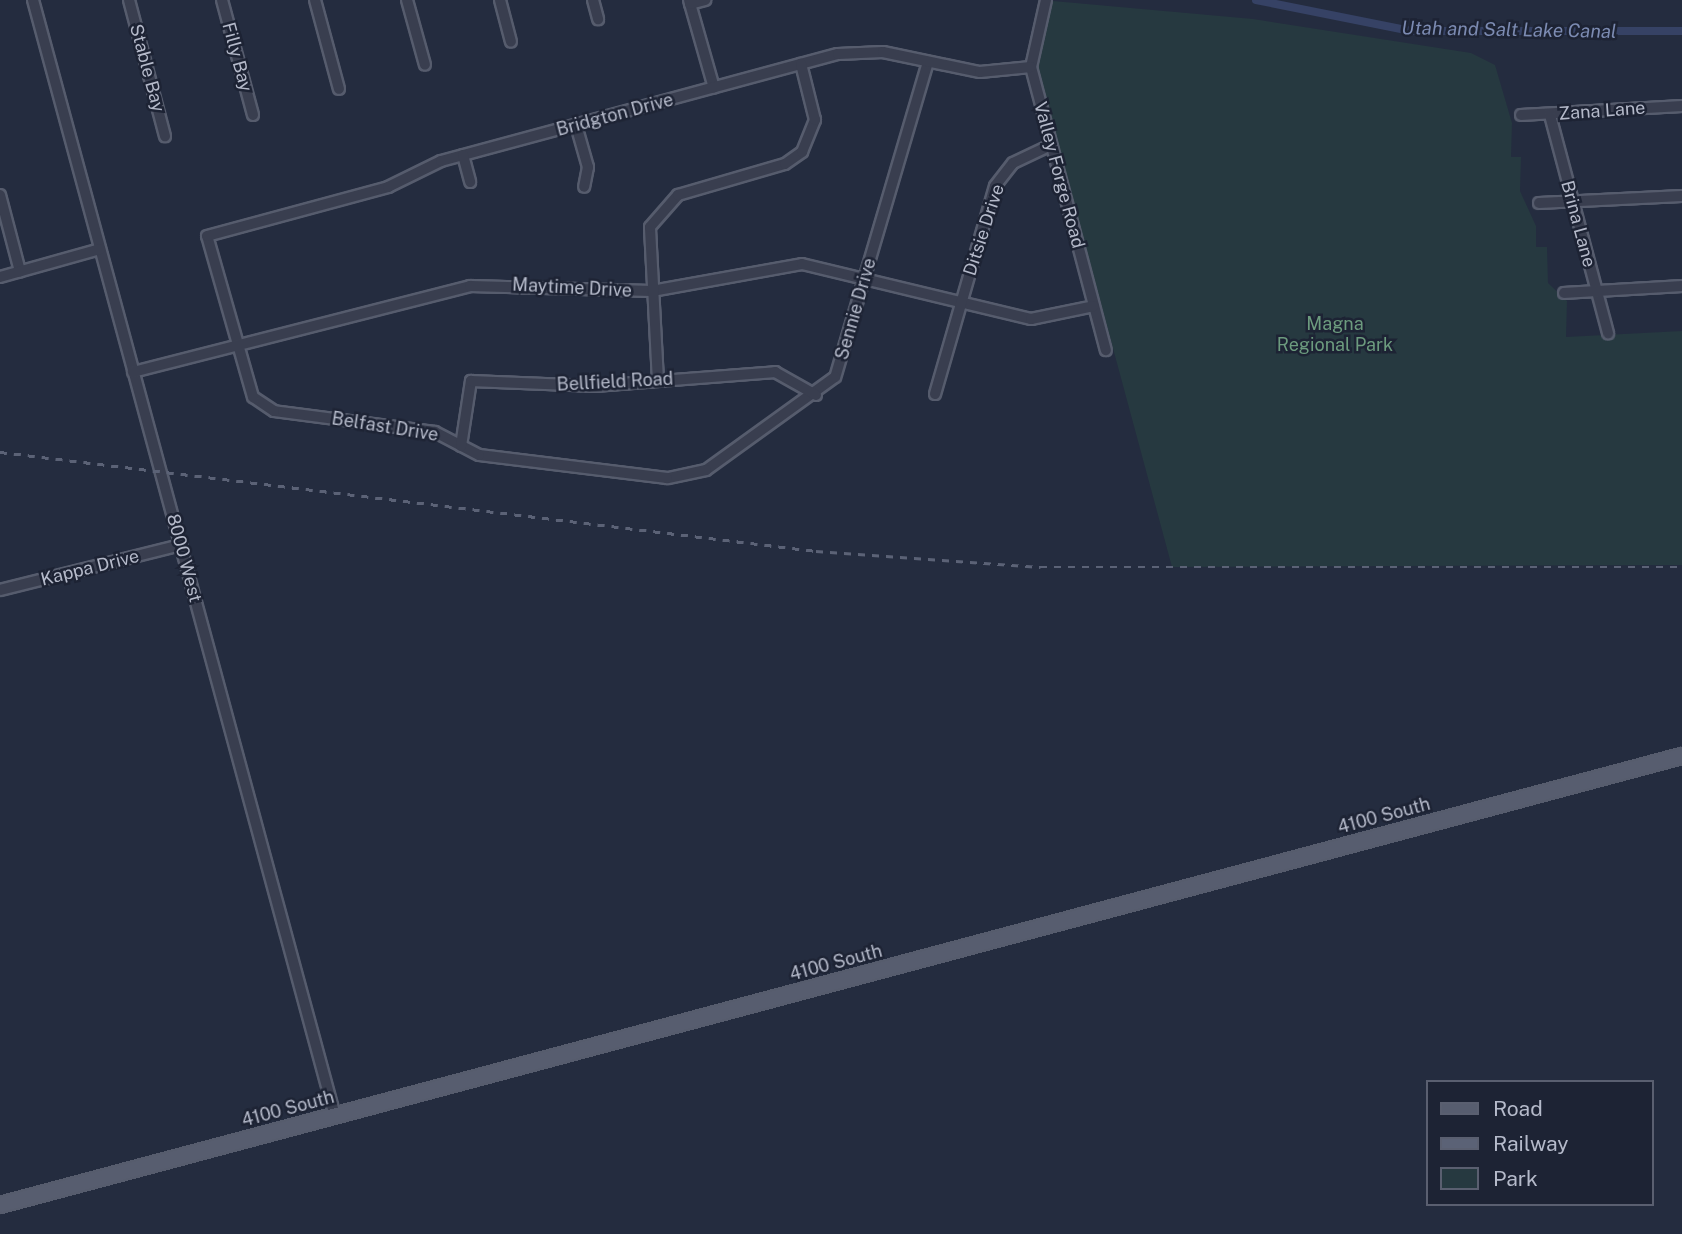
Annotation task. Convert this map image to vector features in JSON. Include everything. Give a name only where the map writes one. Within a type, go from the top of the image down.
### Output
[{"type":"main road","name":"4100 South","points":[[0,1205],[1682,756]]},
{"type":"street","name":"8000 West","points":[[33,0],[335,1116]]},
{"type":"street","name":"Stable Bay","points":[[129,0],[166,136]]},
{"type":"street","name":"Filly Bay","points":[[222,0],[253,115]]},
{"type":"street","points":[[314,0],[339,89]]},
{"type":"street","points":[[407,0],[425,65]]},
{"type":"street","points":[[500,0],[511,42]]},
{"type":"street","points":[[593,0],[598,19]]},
{"type":"street","points":[[705,0],[690,2],[714,88]]},
{"type":"street","name":"Valley Forge Road","points":[[1045,2],[1031,67],[1106,350]]},
{"type":"street","name":"Bridgton Drive","points":[[207,236],[388,187],[463,155],[801,64],[861,52],[980,72],[1031,67]]},
{"type":"street","name":"Sennie Drive","points":[[682,477],[706,470],[816,395],[839,367],[928,62]]},
{"type":"street","points":[[658,381],[650,228],[666,203],[785,164],[802,152],[815,120],[801,64]]},
{"type":"street","name":"Zana Lane","points":[[1521,115],[1682,106]]},
{"type":"street","name":"Brina Lane","points":[[1550,115],[1608,333]]},
{"type":"street","points":[[576,125],[588,167],[584,187]]},
{"type":"street","name":"Ditsie Drive","points":[[935,394],[995,186],[1013,163],[1051,145]]},
{"type":"street","points":[[463,155],[470,182]]},
{"type":"street","points":[[0,195],[20,271]]},
{"type":"street","points":[[1539,203],[1682,196]]},
{"type":"street","name":"Belfast Drive","points":[[207,236],[236,344],[261,405],[435,432],[479,455],[682,477]]},
{"type":"street","points":[[0,276],[100,249]]},
{"type":"street","name":"Maytime Drive","points":[[133,372],[470,286],[652,291],[778,266],[867,275],[1031,319],[1094,306]]},
{"type":"street","points":[[1564,293],[1682,286]]},
{"type":"street","name":"Bellfield Road","points":[[461,446],[471,381],[658,381],[775,372],[816,395]]},
{"type":"street","name":"Kappa Drive","points":[[0,590],[181,545]]},
{"type":"green space","name":"Magna Regional Park","points":[[1053,1],[1253,19],[1471,53],[1495,65],[1512,123],[1511,157],[1521,157],[1520,191],[1536,226],[1536,247],[1547,247],[1548,283],[1567,301],[1566,337],[1682,331],[1682,565],[1172,567],[1036,63]]},
{"type":"waterway","name":"Utah and Salt Lake Canal","points":[[1256,0],[1411,31],[1682,31]]},
{"type":"railway","points":[[0,452],[816,551],[1040,567],[1682,567]]}]
